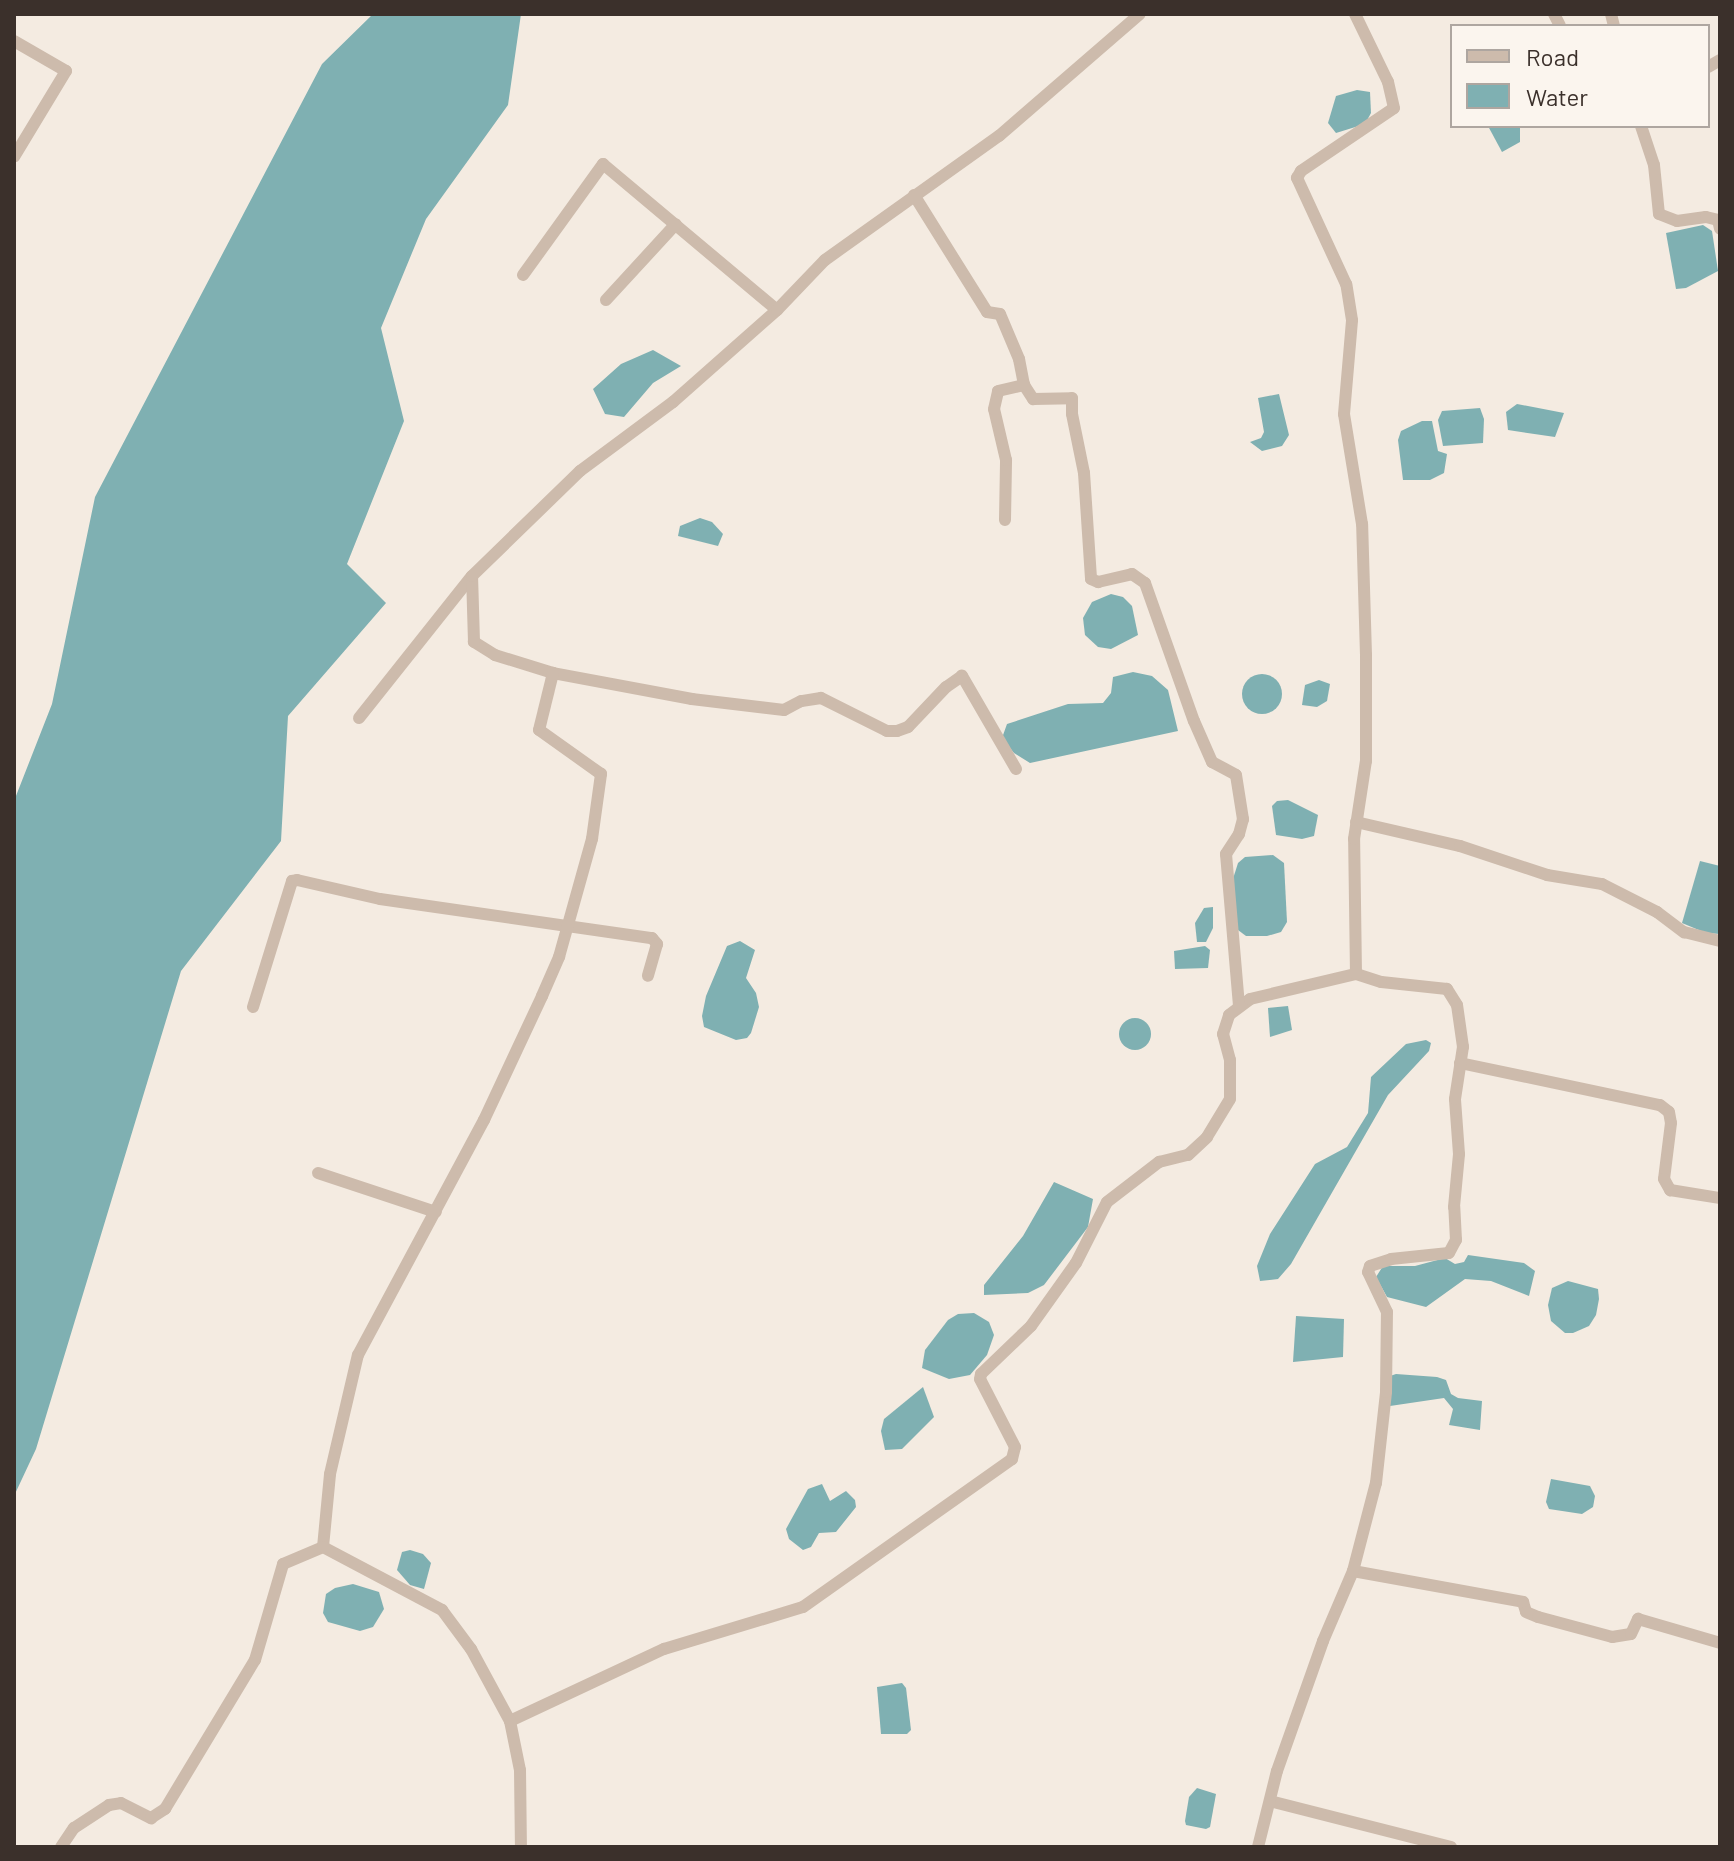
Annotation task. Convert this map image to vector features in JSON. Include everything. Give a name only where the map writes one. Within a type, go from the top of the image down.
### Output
[{"type":"street","points":[[359,718],[472,576],[580,471],[673,402],[777,310],[825,260],[999,136],[1140,14]]},
{"type":"street","points":[[1355,14],[1388,82],[1394,108],[1301,171],[1297,178],[1346,284],[1352,320],[1344,414],[1362,524],[1366,655],[1366,761],[1356,822],[1356,974]]},
{"type":"street","points":[[14,41],[66,71],[14,157]]},
{"type":"street","points":[[1640,128],[1654,165],[1659,214],[1677,221],[1706,217],[1718,220],[1720,229]]},
{"type":"street","points":[[523,275],[603,164],[777,310]]},
{"type":"street","points":[[914,195],[987,312],[1000,314],[1019,359],[1024,385],[1033,399],[1072,398],[1072,414],[1084,473],[1091,579],[1098,582],[1132,574],[1145,583],[1194,721],[1212,762],[1236,775],[1243,819],[1239,834],[1226,854],[1239,1006]]},
{"type":"street","points":[[606,300],[676,224]]},
{"type":"street","points":[[1005,520],[1006,460],[994,409],[998,391],[1024,385]]},
{"type":"street","points":[[472,576],[474,642],[495,655],[553,673],[692,699],[784,710],[801,701],[821,698],[887,731],[908,727],[946,687],[962,676],[1016,769]]},
{"type":"street","points":[[323,1547],[330,1474],[358,1355],[436,1212],[542,996],[568,925],[592,839],[602,780],[597,768],[539,730],[553,673]]},
{"type":"street","points":[[1356,822],[1434,839],[1547,875],[1602,884],[1657,912],[1684,932],[1720,941]]},
{"type":"street","points":[[253,1007],[292,881],[380,899],[652,938],[657,944],[648,976]]},
{"type":"street","points":[[510,1721],[664,1649],[803,1607],[840,1584],[904,1532],[1012,1459],[1015,1447],[980,1379],[981,1374],[1031,1326],[1076,1263],[1107,1202],[1159,1162],[1188,1155],[1207,1137],[1230,1099],[1230,1060],[1223,1034],[1229,1015],[1239,1006],[1250,999],[1298,985],[1356,974],[1381,982],[1447,989],[1457,1005],[1462,1026],[1455,1099],[1459,1154],[1454,1207],[1456,1240],[1449,1253],[1391,1259],[1370,1266],[1368,1272],[1387,1312],[1386,1392],[1376,1483],[1353,1571],[1323,1641],[1258,1847]]},
{"type":"street","points":[[1460,1063],[1660,1105],[1669,1112],[1671,1123],[1664,1179],[1670,1190],[1720,1198]]},
{"type":"street","points":[[318,1173],[436,1212]]},
{"type":"street","points":[[323,1547],[442,1610],[471,1649],[510,1721],[520,1770],[521,1847]]},
{"type":"street","points":[[61,1847],[74,1828],[109,1805],[121,1803],[151,1818],[165,1809],[255,1660],[283,1564],[323,1547]]},
{"type":"street","points":[[1353,1571],[1523,1602],[1526,1612],[1538,1617],[1612,1637],[1631,1634],[1638,1619],[1720,1643]]},
{"type":"street","points":[[1270,1801],[1451,1847]]},
{"type":"water","points":[[373,14],[521,14],[508,105],[426,219],[381,328],[404,421],[347,564],[386,603],[288,716],[281,841],[181,971],[36,1449],[14,1496],[14,801],[52,704],[95,497],[322,64]]},
{"type":"water","points":[[1357,90],[1370,92],[1371,113],[1365,124],[1336,133],[1328,123],[1336,96]]},
{"type":"water","points":[[1489,128],[1520,128],[1520,142],[1502,152]]},
{"type":"water","points":[[1703,225],[1712,231],[1718,271],[1686,288],[1676,289],[1666,233]]},
{"type":"water","points":[[653,350],[681,366],[653,383],[624,417],[605,414],[593,389],[621,364]]},
{"type":"water","points":[[1279,394],[1289,435],[1282,446],[1262,451],[1250,442],[1261,438],[1264,432],[1258,398]]},
{"type":"water","points":[[1517,404],[1564,413],[1555,437],[1508,430],[1506,412]]},
{"type":"water","points":[[1480,408],[1484,419],[1483,443],[1443,446],[1438,420],[1442,411]]},
{"type":"water","points":[[1422,421],[1432,421],[1438,451],[1447,454],[1444,473],[1430,480],[1403,480],[1398,440],[1401,431]]},
{"type":"water","points":[[700,518],[712,522],[723,534],[718,546],[678,536],[680,526]]},
{"type":"water","points":[[1111,594],[1123,597],[1132,606],[1138,635],[1111,649],[1098,647],[1085,635],[1083,618],[1092,602]]},
{"type":"water","points":[[1133,672],[1152,676],[1168,690],[1178,731],[1030,763],[1014,753],[1002,738],[1007,724],[1068,704],[1103,703],[1111,693],[1113,677]]},
{"type":"water","points":[[1262,674],[1276,680],[1282,694],[1276,708],[1262,714],[1248,708],[1242,694],[1248,680]]},
{"type":"water","points":[[1319,680],[1330,684],[1327,701],[1317,707],[1302,705],[1305,685]]},
{"type":"water","points":[[1288,800],[1318,815],[1314,836],[1302,839],[1276,835],[1272,806],[1277,801]]},
{"type":"water","points":[[1273,855],[1284,863],[1287,922],[1281,932],[1246,936],[1238,930],[1232,882],[1238,863],[1245,857]]},
{"type":"water","points":[[1700,861],[1720,866],[1720,934],[1706,933],[1682,923]]},
{"type":"water","points":[[1213,907],[1213,928],[1206,942],[1197,942],[1195,923],[1204,908]]},
{"type":"water","points":[[740,941],[755,950],[746,978],[756,993],[759,1007],[751,1033],[747,1038],[736,1040],[704,1027],[702,1016],[706,996],[727,946]]},
{"type":"water","points":[[1205,946],[1210,950],[1208,968],[1175,969],[1174,951]]},
{"type":"water","points":[[1288,1006],[1292,1030],[1270,1037],[1268,1008]]},
{"type":"water","points":[[1135,1018],[1146,1023],[1151,1034],[1146,1045],[1135,1050],[1124,1045],[1119,1034],[1124,1023]]},
{"type":"water","points":[[1426,1040],[1431,1043],[1429,1051],[1388,1095],[1291,1264],[1278,1279],[1260,1281],[1257,1266],[1270,1234],[1315,1164],[1347,1147],[1368,1113],[1371,1077],[1406,1044]]},
{"type":"water","points":[[1054,1182],[1093,1199],[1088,1227],[1044,1285],[1028,1293],[984,1295],[984,1285],[1023,1236]]},
{"type":"water","points":[[1468,1255],[1524,1263],[1535,1271],[1529,1296],[1491,1281],[1465,1279],[1426,1307],[1387,1297],[1376,1277],[1383,1266],[1415,1266],[1445,1258],[1455,1264],[1464,1262]]},
{"type":"water","points":[[1568,1281],[1598,1289],[1599,1299],[1596,1315],[1589,1326],[1573,1333],[1565,1333],[1551,1321],[1548,1305],[1552,1288]]},
{"type":"water","points":[[974,1313],[989,1322],[994,1335],[987,1355],[970,1375],[949,1379],[922,1368],[925,1350],[948,1320],[958,1314]]},
{"type":"water","points":[[1296,1316],[1344,1319],[1343,1357],[1293,1362]]},
{"type":"water","points":[[1390,1376],[1437,1377],[1446,1380],[1451,1394],[1458,1398],[1482,1401],[1480,1430],[1449,1425],[1453,1409],[1444,1398],[1390,1406]]},
{"type":"water","points":[[923,1387],[934,1417],[902,1449],[885,1450],[881,1431],[884,1419]]},
{"type":"water","points":[[1551,1479],[1590,1486],[1595,1496],[1593,1507],[1582,1514],[1549,1509],[1546,1502]]},
{"type":"water","points":[[822,1484],[830,1501],[846,1491],[855,1500],[856,1507],[836,1532],[819,1533],[811,1547],[803,1550],[789,1539],[786,1529],[808,1489]]},
{"type":"water","points":[[410,1550],[423,1554],[431,1563],[424,1589],[410,1585],[397,1570],[402,1552]]},
{"type":"water","points":[[353,1584],[379,1592],[384,1609],[373,1627],[360,1631],[328,1622],[323,1613],[326,1594],[335,1588]]},
{"type":"water","points":[[902,1683],[906,1688],[911,1730],[907,1734],[881,1734],[877,1687]]},
{"type":"water","points":[[1197,1788],[1216,1794],[1210,1827],[1206,1829],[1186,1825],[1185,1821],[1189,1797]]}]
